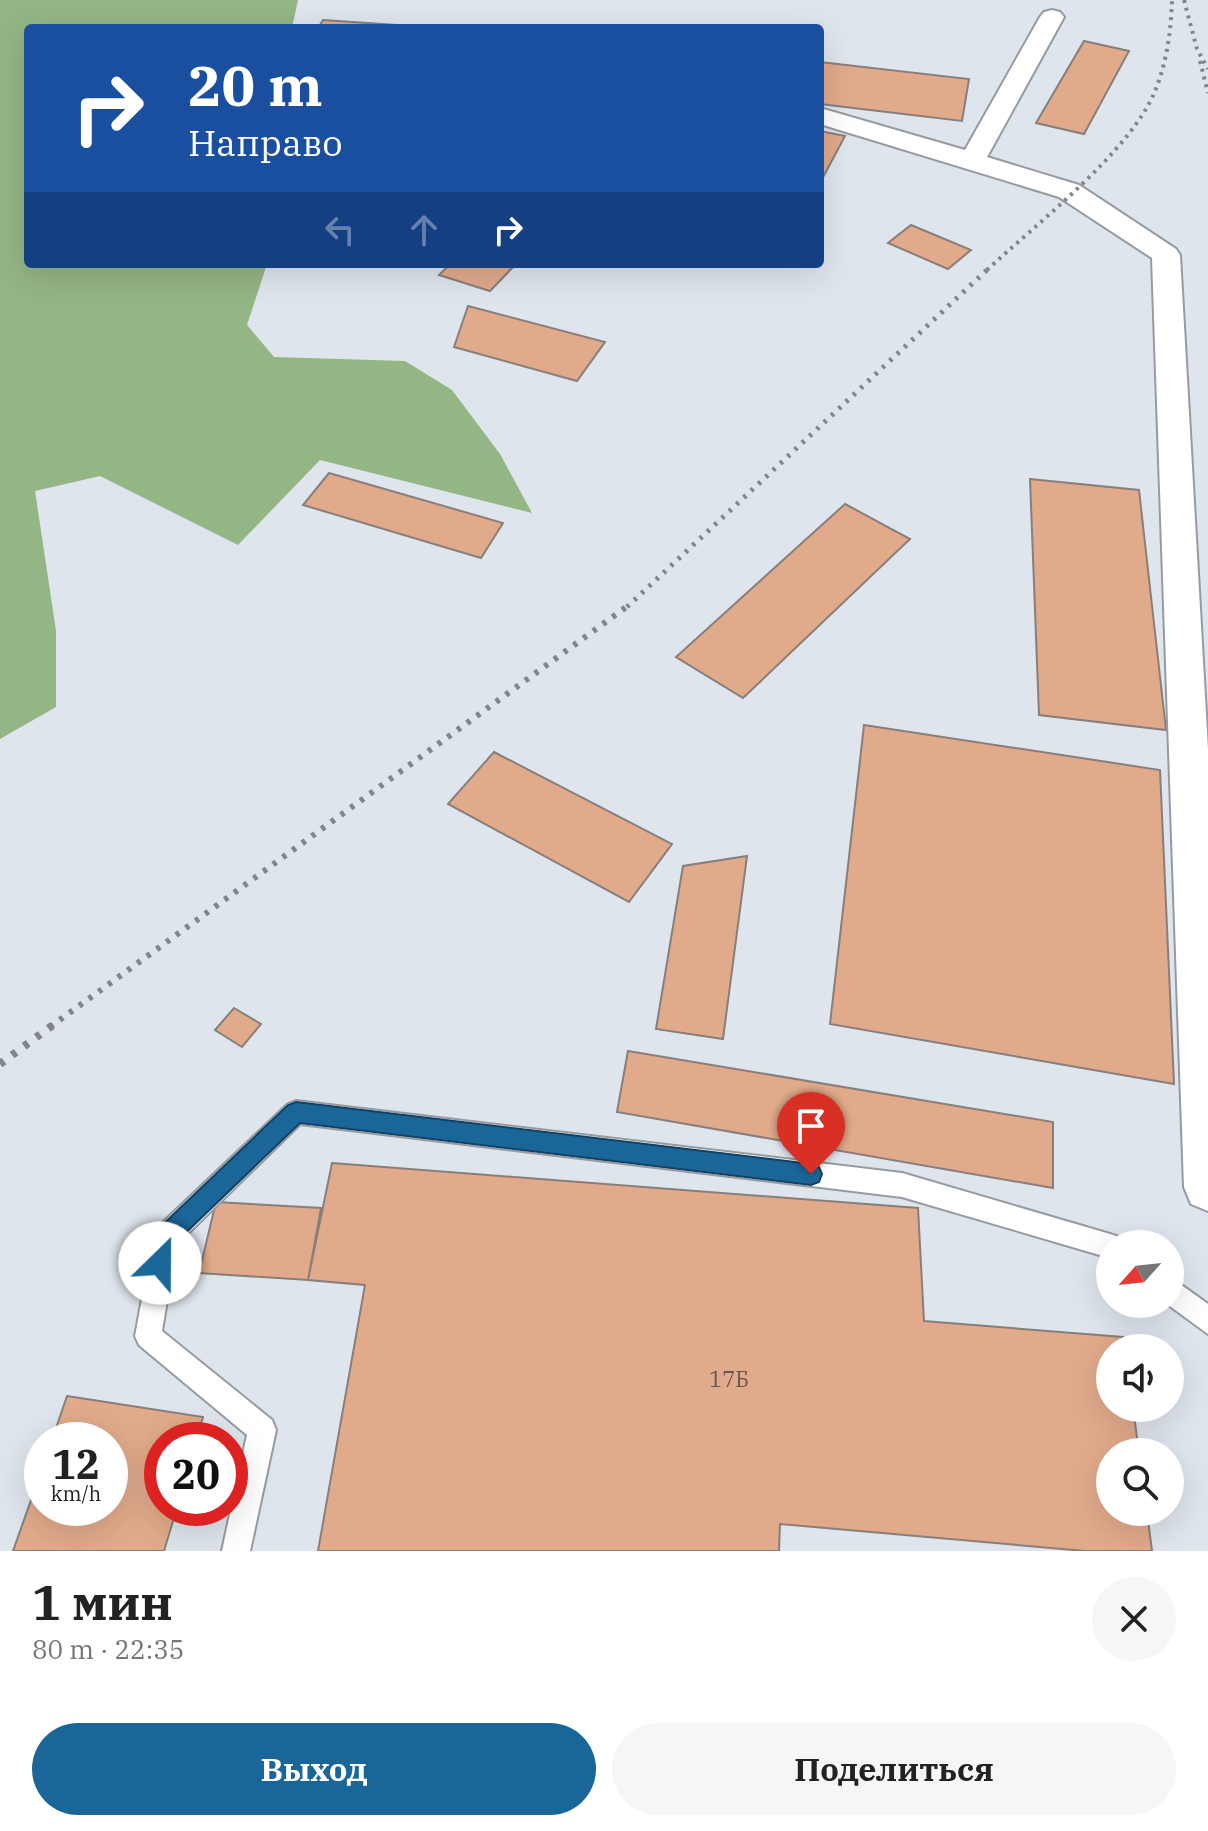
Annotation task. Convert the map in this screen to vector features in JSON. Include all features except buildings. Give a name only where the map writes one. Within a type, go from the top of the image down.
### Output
[{"type":"street","points":[[972,161],[1052,17]]},
{"type":"street","points":[[824,117],[1069,191],[1166,255],[1208,1187]]},
{"type":"lane","points":[[236,1551],[262,1430],[148,1336],[164,1239],[296,1112],[902,1185],[1096,1242]]},
{"type":"lane","points":[[1184,1301],[1208,1321]]},
{"type":"green space","points":[[0,0],[298,0],[293,24],[24,24],[24,268],[266,268],[247,325],[274,357],[405,361],[452,390],[500,454],[532,513],[320,460],[238,545],[100,476],[35,491],[56,631],[56,707],[0,739]]},
{"type":"railway","points":[[987,270],[1080,186],[1126,138],[1143,114],[1163,69],[1172,0]]},
{"type":"railway","points":[[1184,0],[1197,49],[1208,69]]},
{"type":"railway","points":[[1200,61],[1208,93]]},
{"type":"railway","points":[[627,607],[989,268]]},
{"type":"railway","points":[[50,1027],[629,605]]},
{"type":"railway","points":[[0,1064],[53,1025]]},
{"type":"route","points":[[160,1263],[164,1239],[296,1112],[811,1174]]}]
